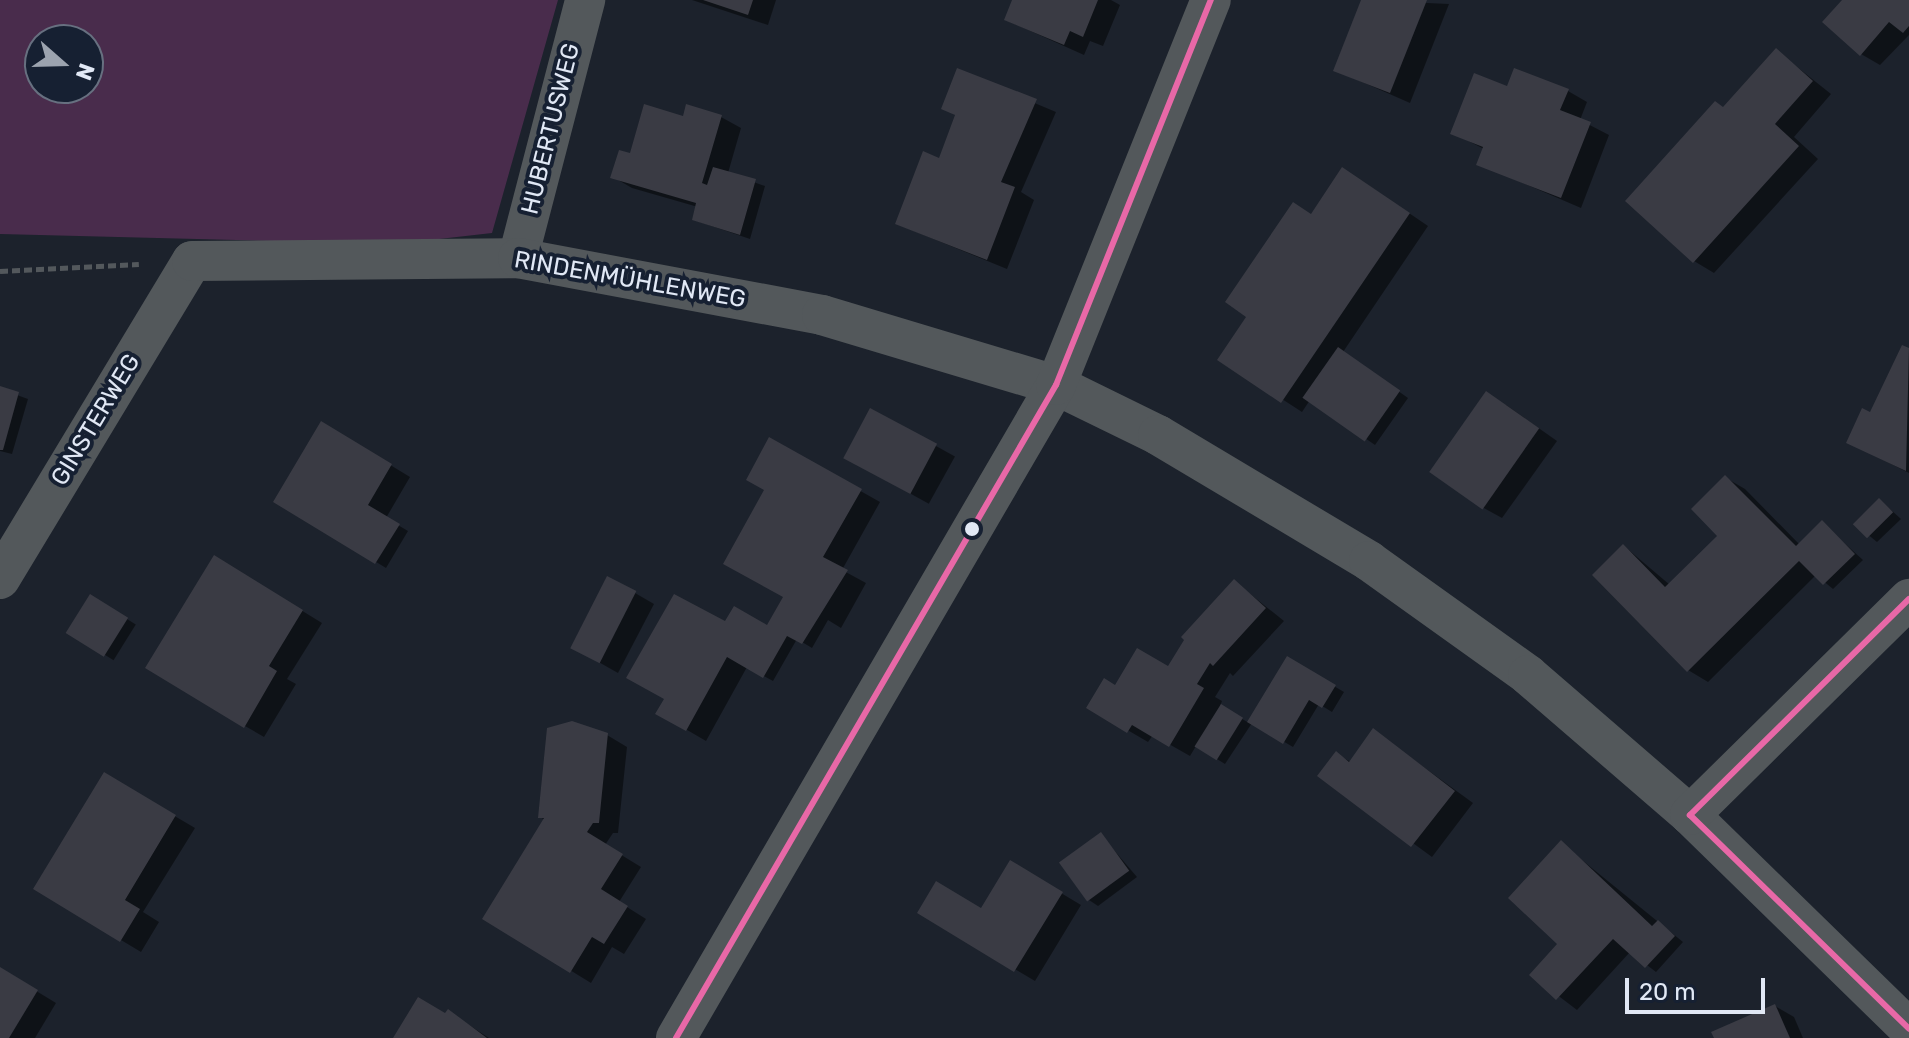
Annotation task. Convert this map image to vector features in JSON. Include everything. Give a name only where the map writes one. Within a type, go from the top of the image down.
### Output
[{"type":"street","name":"HUBERTUSWEG","points":[[518,258],[585,0]]},
{"type":"street","points":[[676,1038],[1056,385],[1211,0]]},
{"type":"street","name":"RINDENMÜHLENWEG","points":[[192,261],[518,258],[822,315],[1056,385],[1158,435],[1369,561],[1528,675],[1690,815],[1909,1029]]},
{"type":"street","name":"GINSTERWEG","points":[[0,579],[192,261]]},
{"type":"street","points":[[1690,815],[1909,599]]},
{"type":"path","points":[[0,271],[192,261]]},
{"type":"shaded area","points":[[0,0],[558,0],[492,233],[395,244],[0,234]]},
{"type":"building","points":[[703,0],[753,0],[748,15]]},
{"type":"building","points":[[1012,0],[1098,0],[1083,37],[1070,31],[1064,45],[1004,20]]},
{"type":"building","points":[[1361,0],[1427,0],[1390,93],[1333,71]]},
{"type":"building","points":[[1842,0],[1909,0],[1909,26],[1903,33],[1889,22],[1860,56],[1822,22]]},
{"type":"building","points":[[1776,48],[1813,81],[1775,124],[1799,146],[1693,263],[1625,201],[1715,101],[1723,107]]},
{"type":"building","points":[[957,68],[1037,99],[1001,182],[1015,187],[987,260],[895,224],[923,151],[939,158],[955,115],[941,109]]},
{"type":"building","points":[[1514,68],[1569,89],[1560,110],[1591,122],[1561,198],[1476,165],[1483,147],[1450,134],[1474,73],[1507,86]]},
{"type":"building","points":[[644,104],[683,116],[686,104],[722,115],[702,183],[707,185],[713,167],[756,179],[740,235],[692,220],[696,203],[610,178],[619,150],[630,153]]},
{"type":"building","points":[[1342,167],[1410,213],[1281,403],[1217,360],[1246,317],[1225,302],[1293,202],[1311,214]]},
{"type":"building","points":[[1902,345],[1909,348],[1906,471],[1846,443],[1862,408],[1870,412]]},
{"type":"building","points":[[1338,347],[1400,391],[1365,441],[1302,398]]},
{"type":"building","points":[[0,386],[19,392],[3,450],[0,450]]},
{"type":"building","points":[[1486,391],[1539,428],[1482,509],[1429,472]]},
{"type":"building","points":[[870,408],[937,444],[910,494],[843,458]]},
{"type":"building","points":[[321,421],[392,464],[368,505],[400,524],[375,564],[273,502]]},
{"type":"building","points":[[769,437],[862,489],[823,557],[848,570],[802,644],[787,636],[763,678],[727,657],[686,731],[655,714],[664,699],[626,678],[674,594],[725,621],[734,606],[767,625],[783,597],[723,564],[764,490],[746,480]]},
{"type":"building","points":[[1725,475],[1796,546],[1822,520],[1855,554],[1823,585],[1799,561],[1687,672],[1592,575],[1623,544],[1665,587],[1717,536],[1691,509]]},
{"type":"building","points":[[1879,498],[1893,512],[1867,538],[1853,524]]},
{"type":"building","points":[[214,555],[303,610],[269,666],[277,671],[244,728],[145,668]]},
{"type":"building","points":[[607,576],[636,591],[600,663],[570,648]]},
{"type":"building","points":[[1234,579],[1266,608],[1213,666],[1210,663],[1197,684],[1204,688],[1169,747],[1132,725],[1127,733],[1086,708],[1104,678],[1115,685],[1137,648],[1168,666],[1184,640],[1181,637]]},
{"type":"building","points":[[90,594],[128,618],[104,657],[66,633]]},
{"type":"building","points":[[1287,656],[1336,685],[1322,708],[1309,700],[1283,744],[1247,722]]},
{"type":"building","points":[[1221,704],[1243,718],[1217,760],[1195,746]]},
{"type":"building","points":[[572,721],[608,733],[599,823],[593,823],[587,832],[623,854],[601,889],[628,906],[604,944],[592,937],[570,973],[482,919],[544,818],[538,818],[547,728]]},
{"type":"building","points":[[1373,728],[1455,791],[1411,847],[1317,776],[1336,751],[1349,762]]},
{"type":"building","points":[[104,772],[176,815],[125,900],[140,909],[120,942],[33,889]]},
{"type":"building","points":[[1101,832],[1129,871],[1087,901],[1059,863]]},
{"type":"building","points":[[1561,840],[1652,926],[1658,920],[1675,936],[1645,968],[1613,939],[1556,1000],[1529,975],[1557,944],[1508,898]]},
{"type":"building","points":[[1010,860],[1063,892],[1014,972],[917,913],[936,881],[981,908]]},
{"type":"building","points":[[0,967],[38,990],[9,1038],[0,1038]]},
{"type":"building","points":[[418,997],[445,1013],[448,1009],[487,1038],[393,1038]]},
{"type":"building","points":[[1775,1004],[1790,1038],[1714,1038],[1711,1032]]},
{"type":"transit line","points":[[676,1038],[1056,385],[1211,0]]},
{"type":"transit line","points":[[1909,599],[1690,815],[1909,1029]]}]
